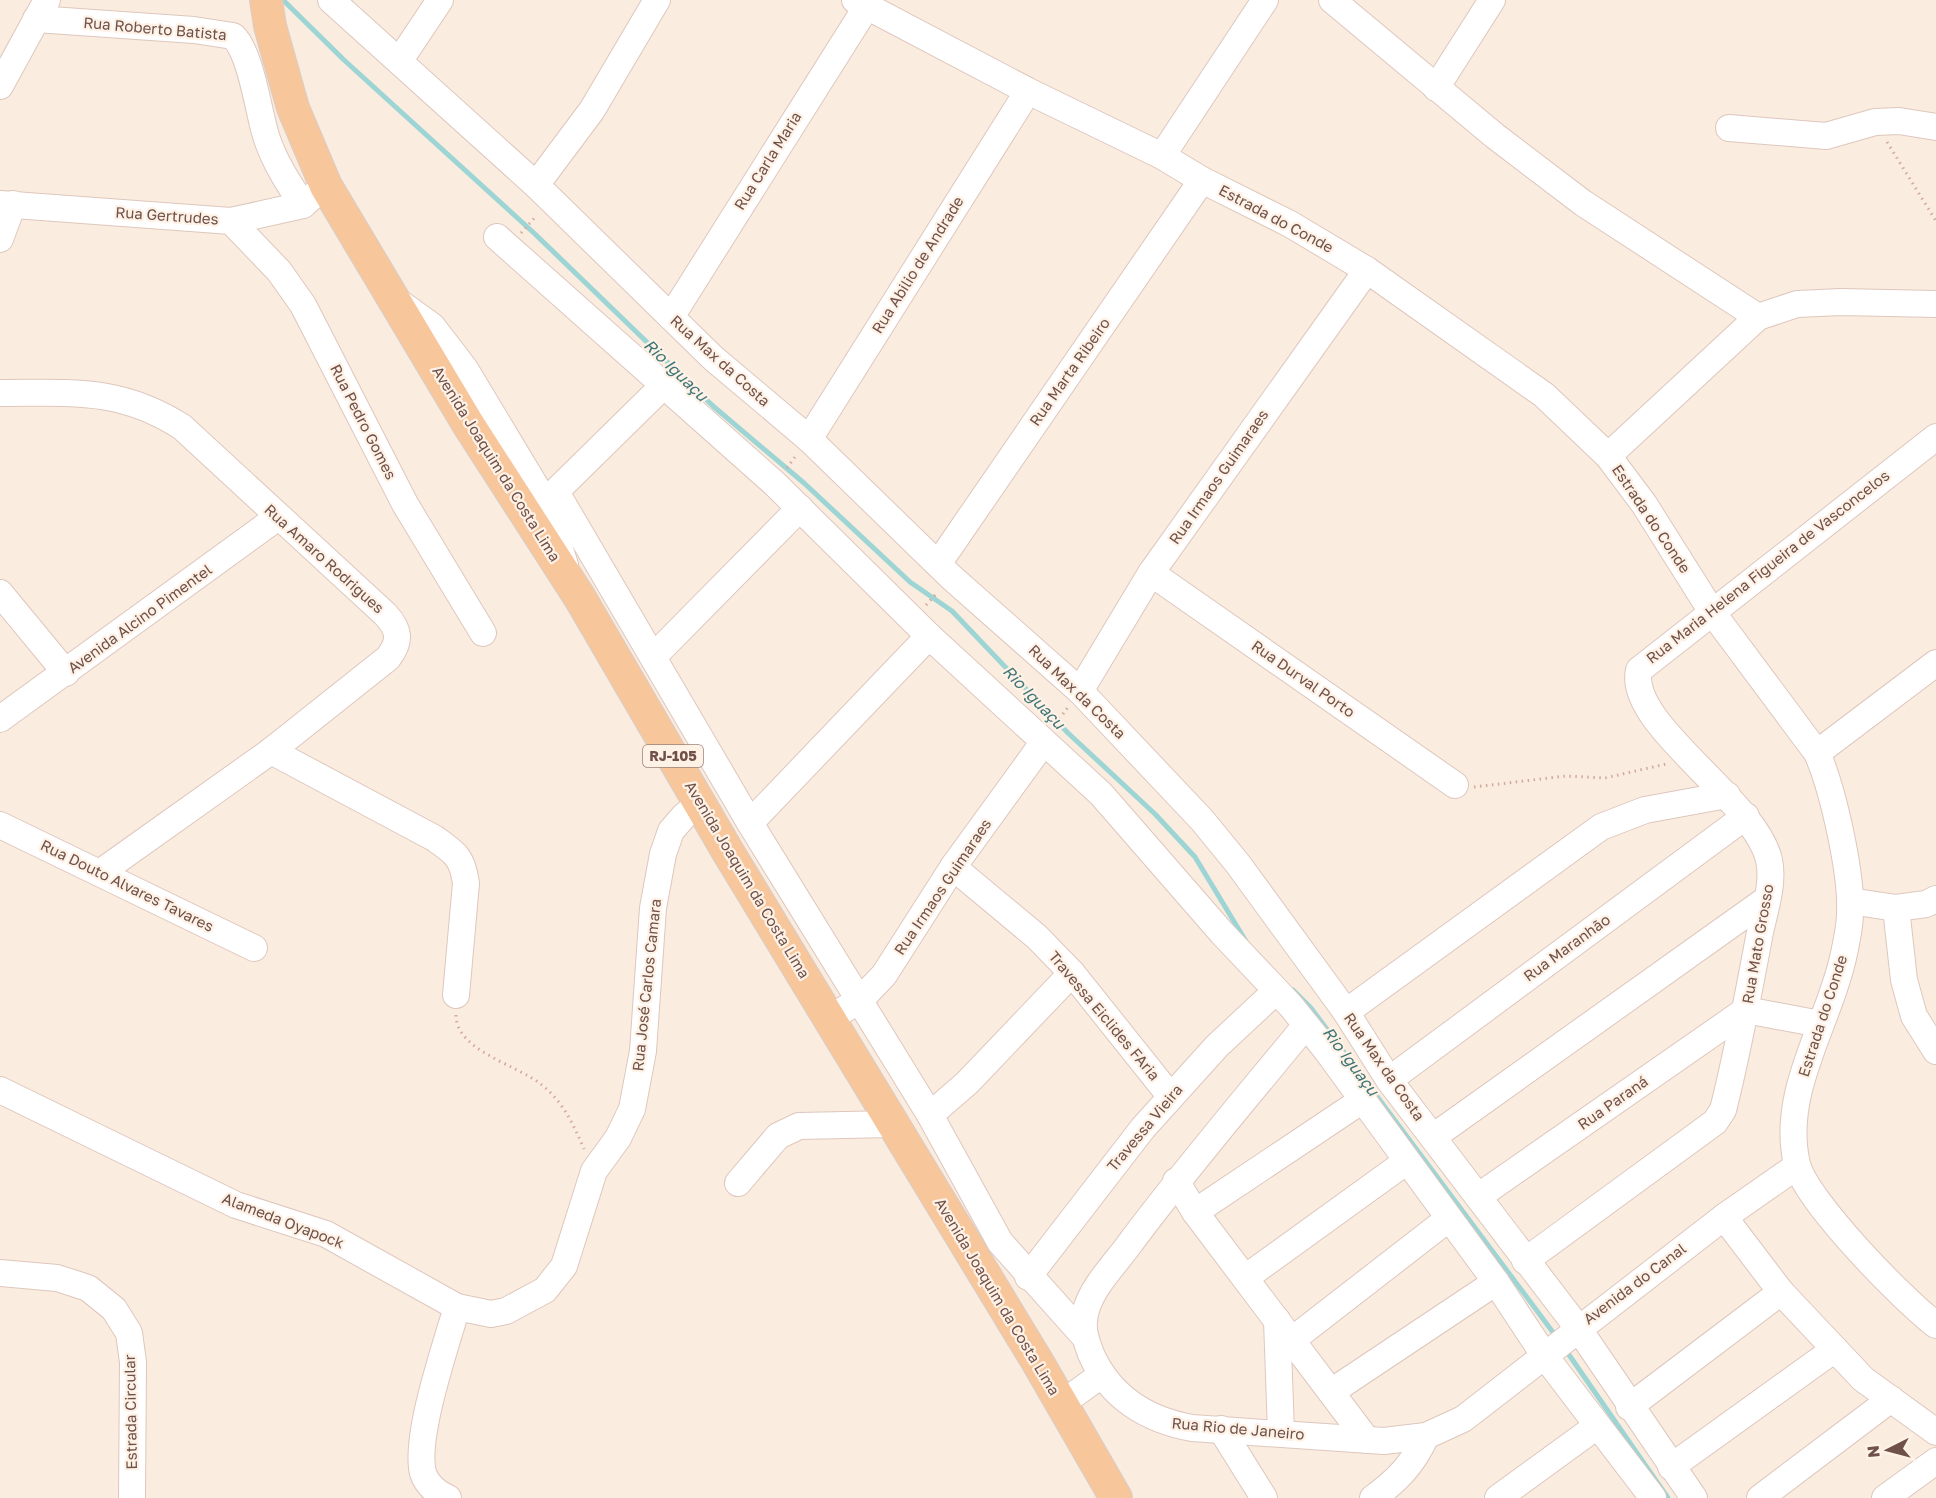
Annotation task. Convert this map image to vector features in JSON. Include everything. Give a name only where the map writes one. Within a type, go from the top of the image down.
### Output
[{"type":"main road","name":"Avenida Joaquim da Costa Lima","points":[[266,0],[270,26],[315,195],[370,263],[395,300],[468,424],[567,577],[1116,1498]]},
{"type":"street","name":"Rua Max da Costa","points":[[331,0],[400,60],[539,197],[806,442],[941,574],[1077,694],[1202,820],[1238,864],[1346,1012],[1389,1080],[1479,1196],[1576,1329],[1694,1498]]},
{"type":"street","points":[[400,60],[440,0]]},
{"type":"street","points":[[539,197],[657,0]]},
{"type":"street","points":[[1162,156],[1265,0]]},
{"type":"street","points":[[1332,0],[1436,88],[1583,203],[1758,317]]},
{"type":"street","points":[[1436,88],[1492,0]]},
{"type":"street","name":"Estrada do Conde","points":[[861,3],[1028,91],[1162,156],[1202,180],[1290,224],[1367,270],[1544,395],[1608,456],[1644,504],[1712,612],[1817,753],[1825,771],[1840,836],[1850,901],[1843,959],[1797,1100],[1793,1135],[1797,1166],[1819,1202],[1864,1256],[1921,1314],[1936,1325]]},
{"type":"street","name":"Rua Carla Maria","points":[[670,317],[861,3]]},
{"type":"street","name":"Rua Roberto Batista","points":[[41,10],[233,36],[245,51],[267,138],[283,175],[315,195]]},
{"type":"street","points":[[2,76],[41,10]]},
{"type":"street","name":"Rua Abilio de Andrade","points":[[806,442],[1028,91]]},
{"type":"street","points":[[1729,128],[1826,136],[1875,122],[1899,121],[1936,128]]},
{"type":"street","name":"Rua Marta Ribeiro","points":[[941,574],[1202,180]]},
{"type":"street","name":"Rua Gertrudes","points":[[7,204],[231,220],[315,195]]},
{"type":"street","points":[[0,238],[7,204]]},
{"type":"street","name":"Rua Pedro Gomes","points":[[231,220],[279,271],[303,305],[405,504],[483,633]]},
{"type":"street","points":[[506,238],[662,387],[800,508],[929,636],[1049,735],[1306,1025],[1496,1282],[1597,1426],[1641,1494]]},
{"type":"street","name":"Rua Irmaos Guimaraes","points":[[1077,694],[1151,573],[1367,270]]},
{"type":"street","points":[[395,300],[419,315],[445,343],[550,497],[653,657],[750,823],[930,1115],[1000,1242],[1028,1277],[1084,1336],[1100,1376],[1061,1404]]},
{"type":"street","points":[[1608,456],[1758,317],[1797,304],[1841,302],[1936,304]]},
{"type":"street","points":[[550,497],[662,387]]},
{"type":"street","name":"Rua Amaro Rodrigues","points":[[0,393],[107,396],[133,401],[159,412],[182,427],[385,614],[395,625],[399,636],[396,648],[388,658],[272,751],[102,872]]},
{"type":"street","name":"Rua Maria Helena Figueira de Vasconcelos","points":[[1651,713],[1637,684],[1639,669],[1936,437]]},
{"type":"street","points":[[550,497],[567,577]]},
{"type":"street","points":[[653,657],[800,508]]},
{"type":"street","name":"Avenida Alcino Pimentel","points":[[0,719],[278,517]]},
{"type":"street","name":"Rua Durval Porto","points":[[1151,573],[1455,785]]},
{"type":"street","points":[[0,593],[66,673]]},
{"type":"street","points":[[750,823],[929,636]]},
{"type":"street","points":[[1817,753],[1936,663]]},
{"type":"street","name":"Rua Mato Grosso","points":[[1525,1261],[1715,1122],[1722,1110],[1746,1010],[1767,899],[1770,861],[1746,816],[1651,713]]},
{"type":"street","name":"Rua Irmaos Guimaraes","points":[[830,1018],[860,1000],[884,975],[952,867],[1049,735]]},
{"type":"street","points":[[272,751],[434,838],[458,856],[464,866],[466,883],[456,995]]},
{"type":"street","points":[[1346,1012],[1601,827],[1645,810],[1727,795]]},
{"type":"street","name":"Rua José Carlos Camara","points":[[594,1171],[618,1138],[632,1109],[643,1051],[653,908],[663,854],[671,831],[700,803]]},
{"type":"street","name":"Rua Maranhão","points":[[1389,1080],[1746,816]]},
{"type":"street","name":"Rua Douto Alvares Tavares","points":[[0,825],[102,872],[254,948]]},
{"type":"street","name":"Travessa Eiclides FAria","points":[[952,867],[1036,937],[1072,973],[1171,1097]]},
{"type":"street","points":[[1433,1137],[1767,899]]},
{"type":"street","points":[[1850,901],[1896,908],[1926,904],[1936,899]]},
{"type":"street","points":[[1896,908],[1904,980],[1914,1016],[1936,1051]]},
{"type":"street","points":[[930,1115],[967,1083],[1072,973]]},
{"type":"street","name":"Travessa Vieira","points":[[1028,1277],[1117,1161],[1171,1097],[1217,1046],[1276,991]]},
{"type":"street","points":[[1746,1010],[1820,1024]]},
{"type":"street","name":"Rua Paraná","points":[[1479,1196],[1746,1010]]},
{"type":"street","points":[[1084,1336],[1084,1320],[1092,1298],[1176,1181],[1306,1025]]},
{"type":"street","points":[[868,1084],[898,1065]]},
{"type":"street","name":"Alameda Oyapock","points":[[0,1090],[236,1205],[327,1234],[457,1307],[491,1314],[520,1305],[545,1290],[564,1266],[594,1171]]},
{"type":"street","points":[[1196,1212],[1361,1101]]},
{"type":"street","points":[[738,1183],[778,1136],[799,1126],[892,1124]]},
{"type":"street","points":[[1245,1278],[1407,1161]]},
{"type":"street","name":"Avenida do Canal","points":[[1546,1354],[1724,1217],[1797,1166]]},
{"type":"street","points":[[1176,1181],[1196,1212],[1367,1440]]},
{"type":"street","points":[[1724,1217],[1780,1292],[1863,1379],[1936,1432]]},
{"type":"street","points":[[1285,1330],[1448,1219]]},
{"type":"street","name":"Estrada Circular","points":[[0,1273],[57,1278],[88,1288],[114,1309],[129,1333],[133,1362],[132,1498]]},
{"type":"street","points":[[1331,1392],[1496,1282]]},
{"type":"street","points":[[1629,1407],[1780,1292]]},
{"type":"street","points":[[448,1498],[435,1492],[424,1475],[421,1456],[430,1402],[457,1307]]},
{"type":"street","points":[[1281,1433],[1285,1330]]},
{"type":"street","points":[[1671,1467],[1835,1349]]},
{"type":"street","name":"Rua Rio de Janeiro","points":[[1100,1376],[1133,1406],[1167,1424],[1384,1441],[1426,1436],[1463,1419],[1546,1354]]},
{"type":"street","points":[[1760,1498],[1890,1399]]},
{"type":"street","points":[[1498,1498],[1597,1426]]},
{"type":"street","points":[[1221,1429],[1264,1498]]},
{"type":"street","points":[[1373,1498],[1398,1480],[1415,1459],[1426,1436]]},
{"type":"street","points":[[1885,1498],[1936,1461]]},
{"type":"path","points":[[1875,122],[1936,221]]},
{"type":"path","points":[[506,238],[539,197]]},
{"type":"path","points":[[786,469],[806,442]]},
{"type":"path","points":[[925,606],[941,574]]},
{"type":"path","points":[[1049,735],[1077,694]]},
{"type":"path","points":[[1455,785],[1483,788],[1566,776],[1605,778],[1691,759]]},
{"type":"path","points":[[456,995],[456,1023],[466,1039],[541,1084],[566,1108],[594,1171]]},
{"type":"waterway","name":"Rio Iguaçu","points":[[283,0],[344,60],[535,234],[713,406],[804,483],[910,582],[952,611],[1068,733],[1155,814],[1195,857],[1247,943]]},
{"type":"waterway","name":"Rio Iguaçu","points":[[1293,990],[1311,1008],[1558,1339]]},
{"type":"waterway","name":"Rio Iguaçu","points":[[1565,1349],[1668,1498]]}]
